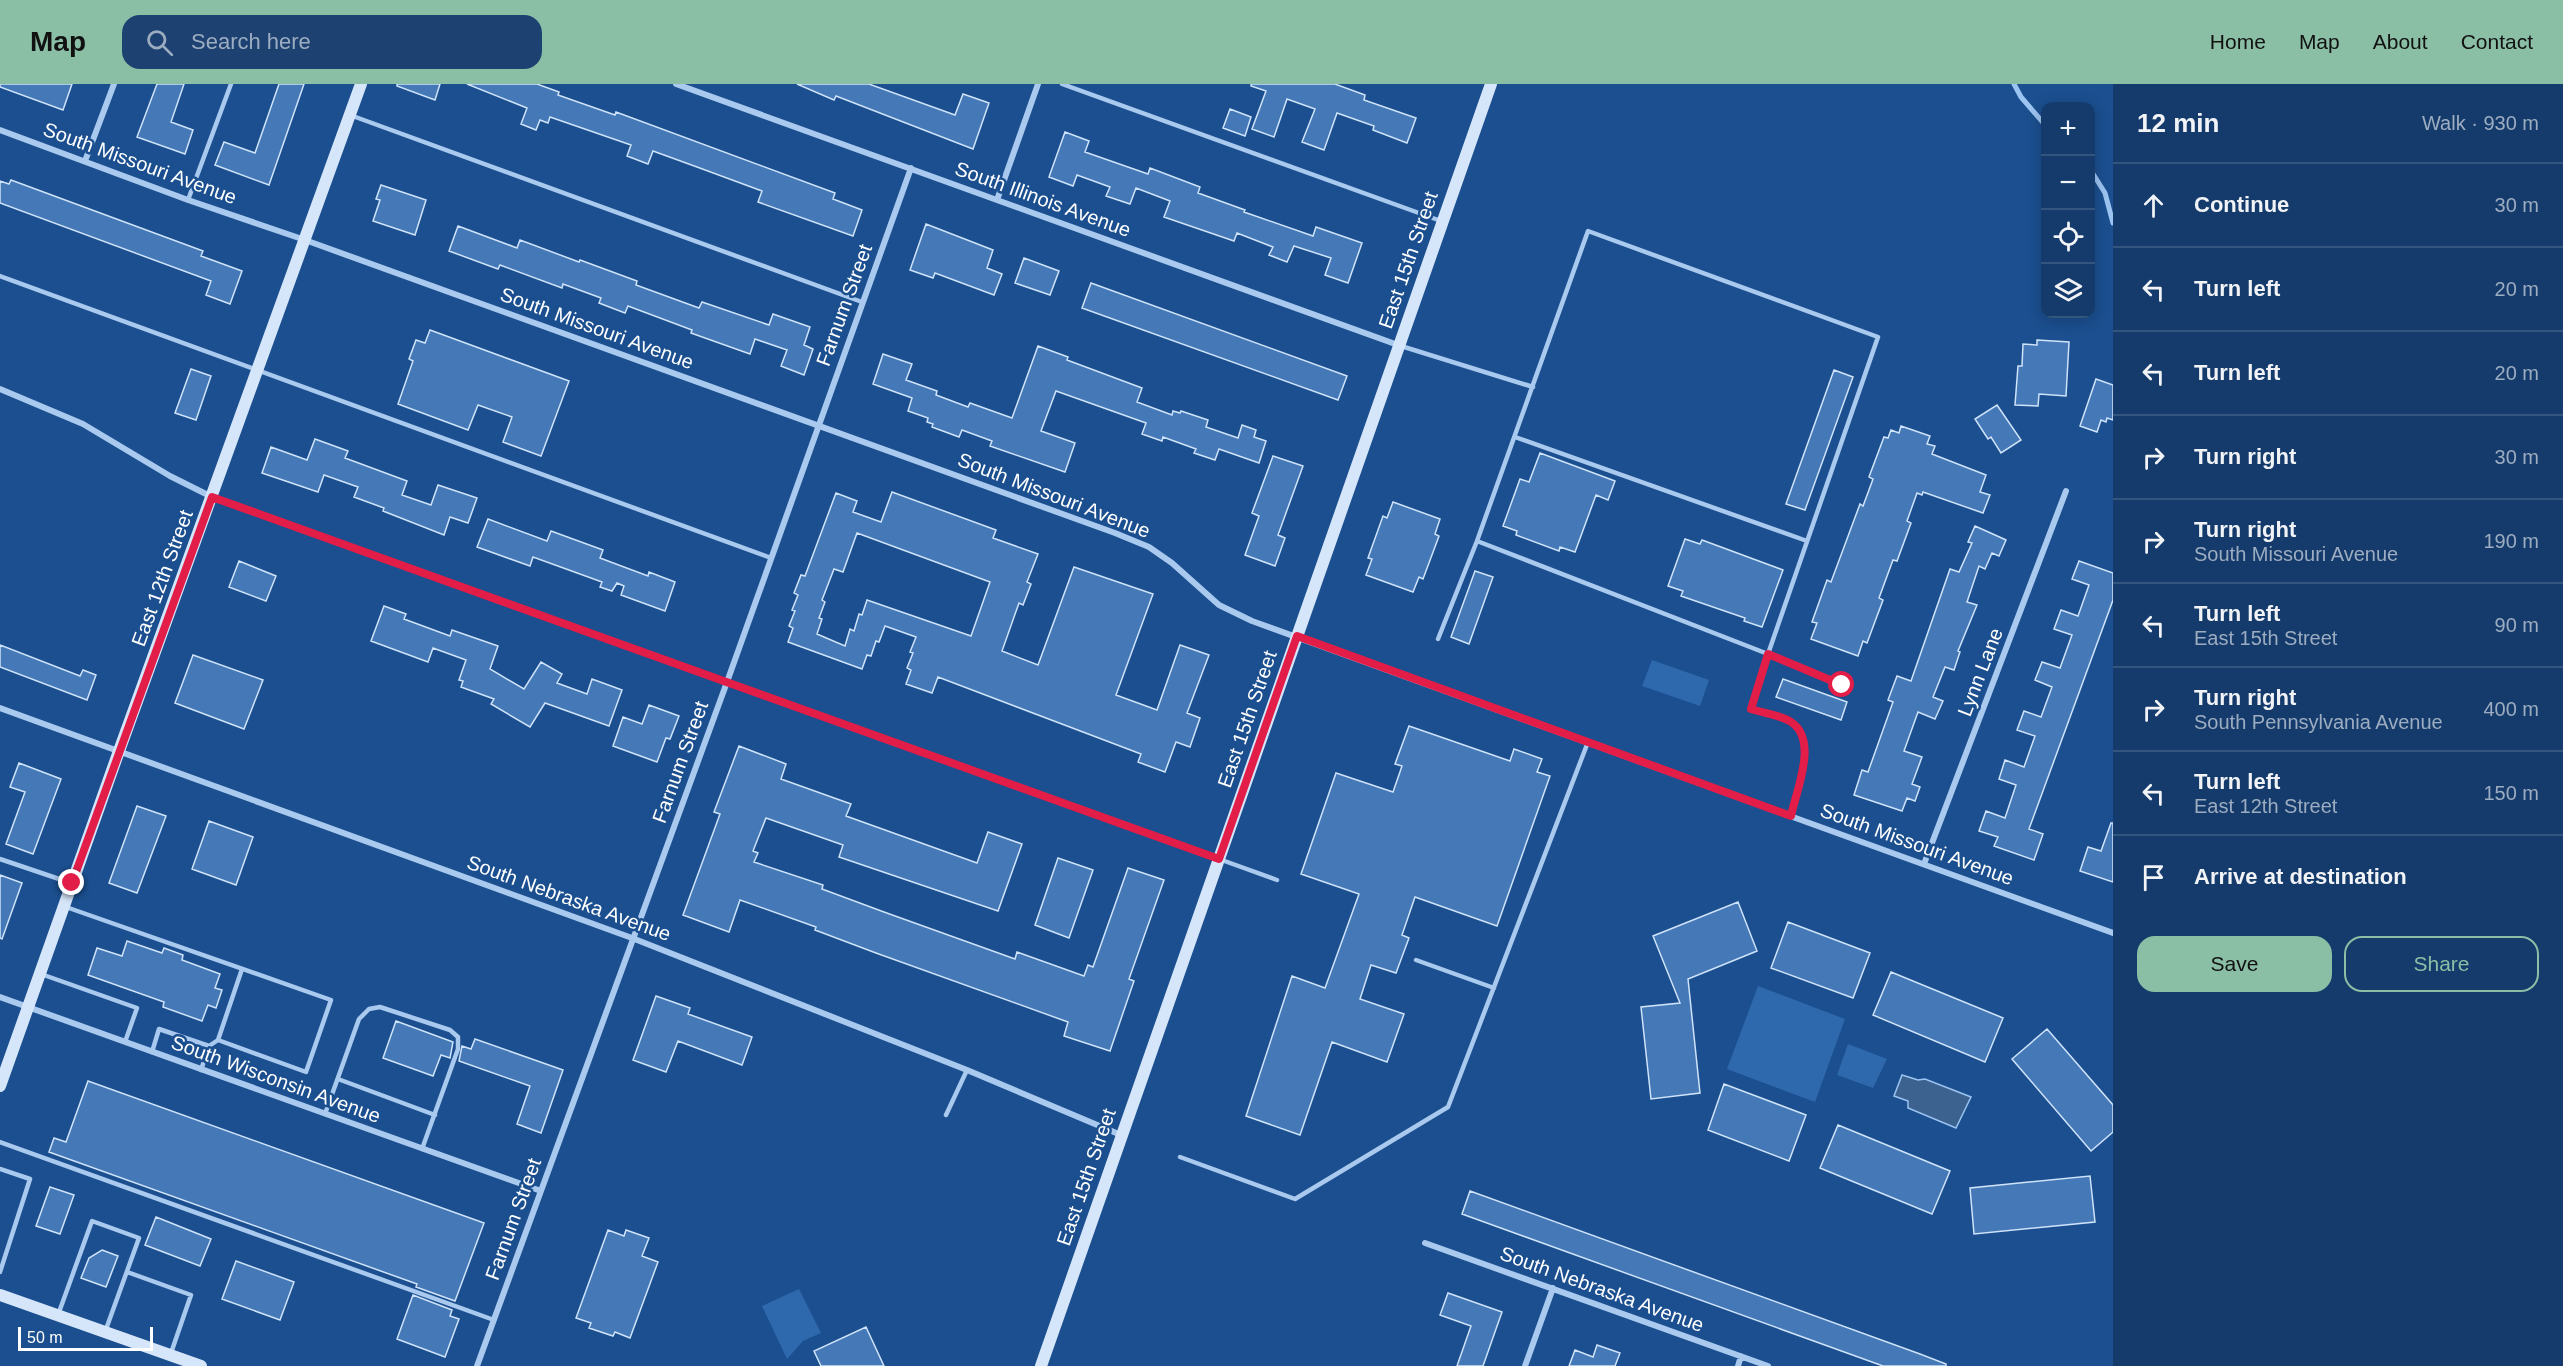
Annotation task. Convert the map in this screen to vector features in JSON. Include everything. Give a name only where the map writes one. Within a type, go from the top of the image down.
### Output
[{"type":"main road","name":"East 12th Street","points":[[0,1086],[119,751],[362,84]]},
{"type":"main road","name":"East 15th Street","points":[[1041,1366],[1491,84]]},
{"type":"main road","points":[[0,1295],[201,1366]]},
{"type":"street","points":[[86,161],[114,84]]},
{"type":"street","name":"South Illinois Avenue","points":[[676,84],[1398,345]]},
{"type":"street","points":[[998,200],[1038,84]]},
{"type":"street","name":"South Missouri Avenue","points":[[0,130],[1149,547],[1172,563],[1219,605],[1252,621],[2113,933]]},
{"type":"street","name":"Farnum Street","points":[[477,1366],[727,682],[910,168]]},
{"type":"street","points":[[0,389],[83,424],[170,476],[212,497],[1219,859]]},
{"type":"street","name":"Lynn Lane","points":[[1924,864],[2066,491]]},
{"type":"street","name":"South Nebraska Avenue","points":[[0,708],[632,938],[968,1070],[1121,1135]]},
{"type":"street","name":"South Wisconsin Avenue","points":[[0,997],[541,1191]]},
{"type":"street","name":"South Nebraska Avenue","points":[[1425,1243],[1768,1366]]},
{"type":"street","points":[[1525,1366],[1553,1288]]},
{"type":"street","points":[[1738,1366],[1741,1356]]},
{"type":"lane","points":[[188,200],[231,84]]},
{"type":"lane","points":[[1062,84],[1442,221]]},
{"type":"lane","points":[[350,115],[862,302]]},
{"type":"lane","points":[[1438,639],[1477,541],[1588,231],[1878,337],[1751,709],[1792,722],[1804,739],[1804,765],[1791,816]]},
{"type":"lane","points":[[0,276],[771,558]]},
{"type":"lane","points":[[1398,345],[1533,387]]},
{"type":"lane","points":[[1515,437],[1807,541]]},
{"type":"lane","points":[[1477,541],[1842,685]]},
{"type":"lane","points":[[1180,1157],[1295,1199],[1449,1107],[1588,742]]},
{"type":"lane","points":[[0,859],[72,883]]},
{"type":"lane","points":[[1219,859],[1277,880]]},
{"type":"lane","points":[[64,906],[331,1000],[306,1072],[218,1040]]},
{"type":"lane","points":[[1416,960],[1494,988]]},
{"type":"lane","points":[[201,1070],[209,1046],[218,1040],[242,969]]},
{"type":"lane","points":[[40,974],[137,1008],[125,1042]]},
{"type":"lane","points":[[325,1114],[359,1019],[369,1009],[380,1007],[450,1030],[458,1037],[459,1049],[422,1149]]},
{"type":"lane","points":[[152,1052],[159,1029],[209,1046]]},
{"type":"lane","points":[[946,1115],[968,1070]]},
{"type":"lane","points":[[338,1079],[435,1114]]},
{"type":"lane","points":[[0,1142],[494,1320]]},
{"type":"lane","points":[[0,1169],[30,1179],[0,1272]]},
{"type":"lane","points":[[58,1315],[92,1221],[139,1238],[105,1332]]},
{"type":"lane","points":[[127,1272],[191,1294],[170,1355]]},
{"type":"shaded area","points":[[1652,660],[1709,680],[1700,706],[1642,686]]},
{"type":"shaded area","points":[[1758,986],[1845,1019],[1815,1102],[1727,1069]]},
{"type":"shaded area","points":[[1848,1044],[1887,1059],[1873,1088],[1837,1075]]},
{"type":"shaded area","points":[[1902,1075],[1918,1080],[1925,1079],[1971,1097],[1956,1128],[1908,1108],[1908,1101],[1894,1096]]},
{"type":"shaded area","points":[[799,1289],[821,1333],[803,1341],[787,1359],[762,1306]]},
{"type":"building","points":[[0,84],[72,84],[63,110],[0,87]]},
{"type":"building","points":[[157,84],[184,84],[171,122],[193,130],[185,154],[137,137]]},
{"type":"building","points":[[279,84],[304,84],[269,185],[215,165],[224,142],[255,153]]},
{"type":"building","points":[[397,84],[440,84],[435,100],[397,86]]},
{"type":"building","points":[[467,84],[537,84],[559,92],[558,95],[615,115],[616,112],[835,193],[833,199],[862,210],[853,236],[758,202],[762,191],[653,151],[648,164],[627,156],[631,145],[550,117],[548,123],[540,120],[536,130],[521,124],[527,108]]},
{"type":"building","points":[[797,84],[869,84],[955,115],[963,94],[989,103],[973,149],[836,96],[834,100]]},
{"type":"building","points":[[1251,84],[1335,84],[1365,95],[1364,100],[1416,118],[1407,143],[1373,130],[1374,126],[1337,113],[1324,150],[1302,142],[1315,109],[1287,99],[1274,137],[1252,129],[1266,91],[1251,86]]},
{"type":"building","points":[[1230,109],[1251,117],[1245,136],[1223,128]]},
{"type":"building","points":[[1065,132],[1089,141],[1085,152],[1148,174],[1150,168],[1200,187],[1198,193],[1245,210],[1244,212],[1313,236],[1316,227],[1362,243],[1348,283],[1325,275],[1331,258],[1294,246],[1287,262],[1269,255],[1273,247],[1237,233],[1234,241],[1164,217],[1170,201],[1136,188],[1130,204],[1106,196],[1110,187],[1077,175],[1073,186],[1049,177]]},
{"type":"building","points":[[11,180],[203,251],[201,256],[242,271],[230,304],[206,295],[211,281],[0,203],[0,181],[9,184]]},
{"type":"building","points":[[381,185],[426,200],[415,235],[373,221],[380,200],[376,199]]},
{"type":"building","points":[[926,224],[993,250],[987,268],[1002,274],[994,295],[935,273],[933,278],[910,270]]},
{"type":"building","points":[[458,226],[517,248],[520,240],[579,262],[580,260],[637,281],[636,285],[699,308],[702,302],[769,325],[773,314],[810,327],[804,345],[813,349],[804,375],[781,366],[787,350],[755,339],[750,354],[691,333],[692,330],[628,306],[625,313],[599,303],[601,298],[563,284],[562,288],[500,265],[498,269],[449,251]]},
{"type":"building","points":[[1024,258],[1059,271],[1050,295],[1015,283]]},
{"type":"building","points":[[1091,283],[1347,376],[1338,400],[1082,308]]},
{"type":"building","points":[[430,330],[569,381],[541,456],[503,442],[512,417],[478,405],[468,430],[398,404],[413,361],[409,359],[416,340],[425,343]]},
{"type":"building","points":[[2037,340],[2069,342],[2066,396],[2039,394],[2038,406],[2015,405],[2018,366],[2022,366],[2023,344],[2037,345]]},
{"type":"building","points":[[1038,346],[1068,357],[1067,360],[1142,388],[1137,402],[1172,415],[1173,411],[1180,413],[1181,411],[1208,420],[1206,427],[1238,438],[1242,425],[1256,430],[1254,437],[1266,441],[1259,463],[1219,449],[1215,460],[1194,453],[1196,449],[1163,437],[1162,441],[1142,434],[1146,423],[1056,391],[1041,431],[1075,443],[1065,472],[990,446],[992,441],[962,430],[959,437],[932,427],[933,424],[927,422],[928,418],[908,411],[912,398],[873,384],[883,354],[912,364],[906,380],[937,391],[936,395],[968,407],[970,403],[1012,418]]},
{"type":"building","points":[[191,369],[211,376],[196,420],[175,413]]},
{"type":"building","points":[[1834,370],[1853,377],[1805,510],[1786,504]]},
{"type":"building","points":[[2096,379],[2113,385],[2113,420],[2107,418],[2106,422],[2101,420],[2097,432],[2080,426]]},
{"type":"building","points":[[1997,405],[2021,440],[2001,453],[1991,437],[1988,439],[1975,419]]},
{"type":"building","points":[[1901,426],[1930,436],[1927,444],[1935,446],[1932,454],[1986,475],[1980,492],[1990,495],[1983,513],[1923,492],[1922,495],[1917,493],[1907,521],[1911,523],[1897,561],[1893,560],[1879,598],[1883,600],[1867,643],[1863,641],[1858,656],[1811,639],[1817,623],[1812,622],[1827,580],[1831,582],[1860,504],[1863,506],[1873,479],[1869,477],[1884,437],[1888,438],[1891,430],[1899,433]]},
{"type":"building","points":[[315,439],[348,451],[345,458],[407,481],[402,495],[431,505],[438,485],[477,498],[468,523],[450,517],[444,535],[354,497],[358,487],[324,475],[318,492],[262,473],[271,447],[307,460]]},
{"type":"building","points":[[1540,453],[1615,481],[1608,500],[1596,495],[1575,552],[1560,547],[1559,551],[1516,535],[1517,531],[1503,526],[1520,479],[1529,482]]},
{"type":"building","points":[[1273,456],[1303,466],[1278,535],[1285,538],[1275,566],[1245,555],[1259,516],[1252,513]]},
{"type":"building","points":[[892,492],[996,530],[993,538],[1038,554],[1027,582],[1031,584],[1023,605],[1019,603],[1002,651],[1038,665],[1074,567],[1153,594],[1116,695],[1157,710],[1180,645],[1209,655],[1187,713],[1200,718],[1190,747],[1176,742],[1165,772],[1138,762],[1141,754],[938,677],[932,693],[906,684],[911,670],[907,668],[913,653],[910,652],[916,637],[885,626],[879,642],[876,641],[871,656],[867,655],[862,669],[788,642],[793,628],[789,626],[795,611],[792,610],[798,595],[794,593],[801,575],[805,576],[836,493],[857,501],[853,512],[881,522]],"holes":[[[857,533],[990,582],[971,636],[867,600],[862,615],[859,614],[854,631],[850,629],[845,646],[817,634],[822,619],[819,618],[825,602],[822,600],[834,569],[843,572]]]},
{"type":"building","points":[[1393,502],[1440,519],[1435,534],[1439,536],[1423,579],[1419,577],[1413,592],[1366,575],[1372,559],[1368,558],[1383,516],[1387,518]]},
{"type":"building","points":[[488,519],[547,541],[551,531],[603,550],[600,558],[648,576],[649,572],[675,582],[665,611],[621,595],[624,586],[617,583],[612,591],[600,587],[602,582],[533,557],[530,566],[477,547]]},
{"type":"building","points":[[1975,526],[2006,540],[1999,556],[1992,553],[1985,569],[1979,566],[1967,602],[1977,605],[1958,651],[1960,652],[1954,670],[1945,667],[1933,697],[1943,701],[1935,719],[1918,712],[1904,751],[1922,757],[1912,784],[1920,787],[1915,801],[1907,798],[1902,811],[1854,795],[1862,770],[1868,772],[1893,702],[1888,700],[1897,676],[1911,681],[1950,569],[1959,572],[1972,543],[1968,542]]},
{"type":"building","points":[[1685,539],[1700,544],[1702,540],[1783,570],[1762,627],[1744,621],[1745,618],[1681,596],[1683,591],[1668,586]]},
{"type":"building","points":[[239,561],[276,576],[266,601],[229,587]]},
{"type":"building","points":[[2079,561],[2113,573],[2113,600],[2029,829],[2043,834],[2034,860],[1994,846],[1998,837],[1979,831],[1986,811],[2005,818],[2016,785],[1999,779],[2005,760],[2024,767],[2035,736],[2017,730],[2024,711],[2041,717],[2052,687],[2035,680],[2042,662],[2060,668],[2072,635],[2054,629],[2061,610],[2078,616],[2089,585],[2072,579]]},
{"type":"building","points":[[1475,571],[1493,577],[1469,644],[1451,637]]},
{"type":"building","points":[[384,606],[406,614],[404,619],[450,636],[452,630],[498,646],[490,669],[524,689],[541,662],[562,674],[557,683],[587,694],[592,679],[622,690],[609,726],[545,703],[530,727],[491,704],[494,699],[461,687],[463,681],[459,680],[466,660],[433,648],[428,662],[371,641]]},
{"type":"building","points":[[0,645],[80,676],[83,670],[96,675],[87,700],[0,667]]},
{"type":"building","points":[[193,655],[263,680],[244,729],[175,703]]},
{"type":"building","points":[[1783,679],[1847,702],[1841,720],[1776,697]]},
{"type":"building","points":[[649,705],[679,716],[670,739],[666,738],[657,762],[613,746],[623,717],[642,724]]},
{"type":"building","points":[[1409,726],[1510,761],[1514,749],[1542,759],[1537,772],[1550,776],[1497,926],[1415,897],[1402,935],[1409,938],[1396,973],[1371,965],[1360,999],[1404,1014],[1387,1062],[1332,1042],[1300,1135],[1246,1116],[1292,976],[1325,988],[1359,894],[1301,874],[1336,773],[1393,792],[1402,766],[1395,764]]},
{"type":"building","points":[[739,746],[786,764],[781,779],[851,804],[846,816],[977,863],[988,832],[1022,844],[998,911],[839,857],[843,845],[766,818],[753,851],[758,853],[754,862],[823,885],[822,889],[1015,959],[1017,952],[1084,976],[1088,965],[1093,967],[1128,868],[1164,880],[1129,979],[1134,981],[1110,1051],[1064,1036],[1068,1022],[876,953],[815,930],[816,927],[740,900],[729,932],[683,915],[720,814],[714,812]]},
{"type":"building","points":[[19,763],[61,779],[33,854],[6,844],[25,792],[10,787]]},
{"type":"building","points":[[137,806],[166,816],[137,893],[109,883]]},
{"type":"building","points":[[209,821],[253,837],[236,885],[192,869]]},
{"type":"building","points":[[2111,823],[2113,823],[2113,882],[2080,871],[2088,847],[2101,851]]},
{"type":"building","points":[[1058,858],[1093,870],[1069,938],[1035,925]]},
{"type":"building","points":[[0,875],[22,883],[2,939],[0,938]]},
{"type":"building","points":[[1738,902],[1757,951],[1688,979],[1700,1093],[1651,1099],[1641,1007],[1680,1003],[1653,936]]},
{"type":"building","points":[[1788,922],[1870,953],[1853,998],[1771,968]]},
{"type":"building","points":[[127,941],[162,953],[164,948],[183,955],[182,960],[220,974],[215,988],[222,990],[216,1008],[208,1005],[202,1021],[163,1007],[164,1002],[88,975],[97,948],[122,956]]},
{"type":"building","points":[[1891,972],[2003,1018],[1985,1062],[1873,1015]]},
{"type":"building","points":[[656,996],[690,1008],[688,1014],[752,1037],[742,1065],[678,1041],[666,1072],[633,1060]]},
{"type":"building","points":[[396,1021],[453,1042],[450,1058],[441,1055],[433,1076],[383,1058]]},
{"type":"building","points":[[2047,1029],[2113,1105],[2113,1132],[2091,1151],[2012,1059]]},
{"type":"building","points":[[475,1039],[563,1070],[541,1133],[517,1124],[530,1086],[459,1061],[462,1046],[471,1049]]},
{"type":"building","points":[[88,1081],[484,1223],[455,1301],[416,1287],[417,1284],[49,1152],[54,1138],[66,1142]]},
{"type":"building","points":[[1724,1084],[1806,1115],[1789,1161],[1708,1130]]},
{"type":"building","points":[[1838,1125],[1950,1171],[1932,1214],[1820,1168]]},
{"type":"building","points":[[2090,1176],[2095,1222],[1974,1234],[1970,1188]]},
{"type":"building","points":[[50,1187],[74,1195],[60,1234],[36,1226]]},
{"type":"building","points":[[1470,1191],[1920,1354],[1946,1364],[1946,1366],[1883,1366],[1462,1214]]},
{"type":"building","points":[[156,1217],[211,1239],[200,1266],[145,1245]]},
{"type":"building","points":[[608,1230],[624,1236],[626,1230],[649,1238],[642,1256],[658,1262],[630,1338],[615,1332],[613,1336],[589,1328],[591,1323],[576,1318]]},
{"type":"building","points":[[102,1250],[118,1256],[106,1287],[81,1278],[89,1258]]},
{"type":"building","points":[[236,1261],[294,1282],[280,1320],[222,1299]]},
{"type":"building","points":[[1448,1293],[1502,1312],[1483,1366],[1457,1366],[1471,1326],[1440,1315]]},
{"type":"building","points":[[413,1295],[452,1310],[450,1316],[459,1319],[445,1357],[397,1339]]},
{"type":"building","points":[[866,1327],[884,1366],[821,1366],[814,1351]]},
{"type":"building","points":[[1597,1345],[1620,1353],[1615,1366],[1569,1366],[1575,1350],[1593,1357]]},
{"type":"waterway","points":[[2014,84],[2021,97],[2041,120]]},
{"type":"waterway","points":[[2095,177],[2105,193],[2113,223]]},
{"type":"route","points":[[72,883],[212,497],[1219,859],[1297,636],[1791,816],[1797,784],[1804,765],[1804,739],[1792,722],[1751,709],[1768,654],[1842,685]]}]
